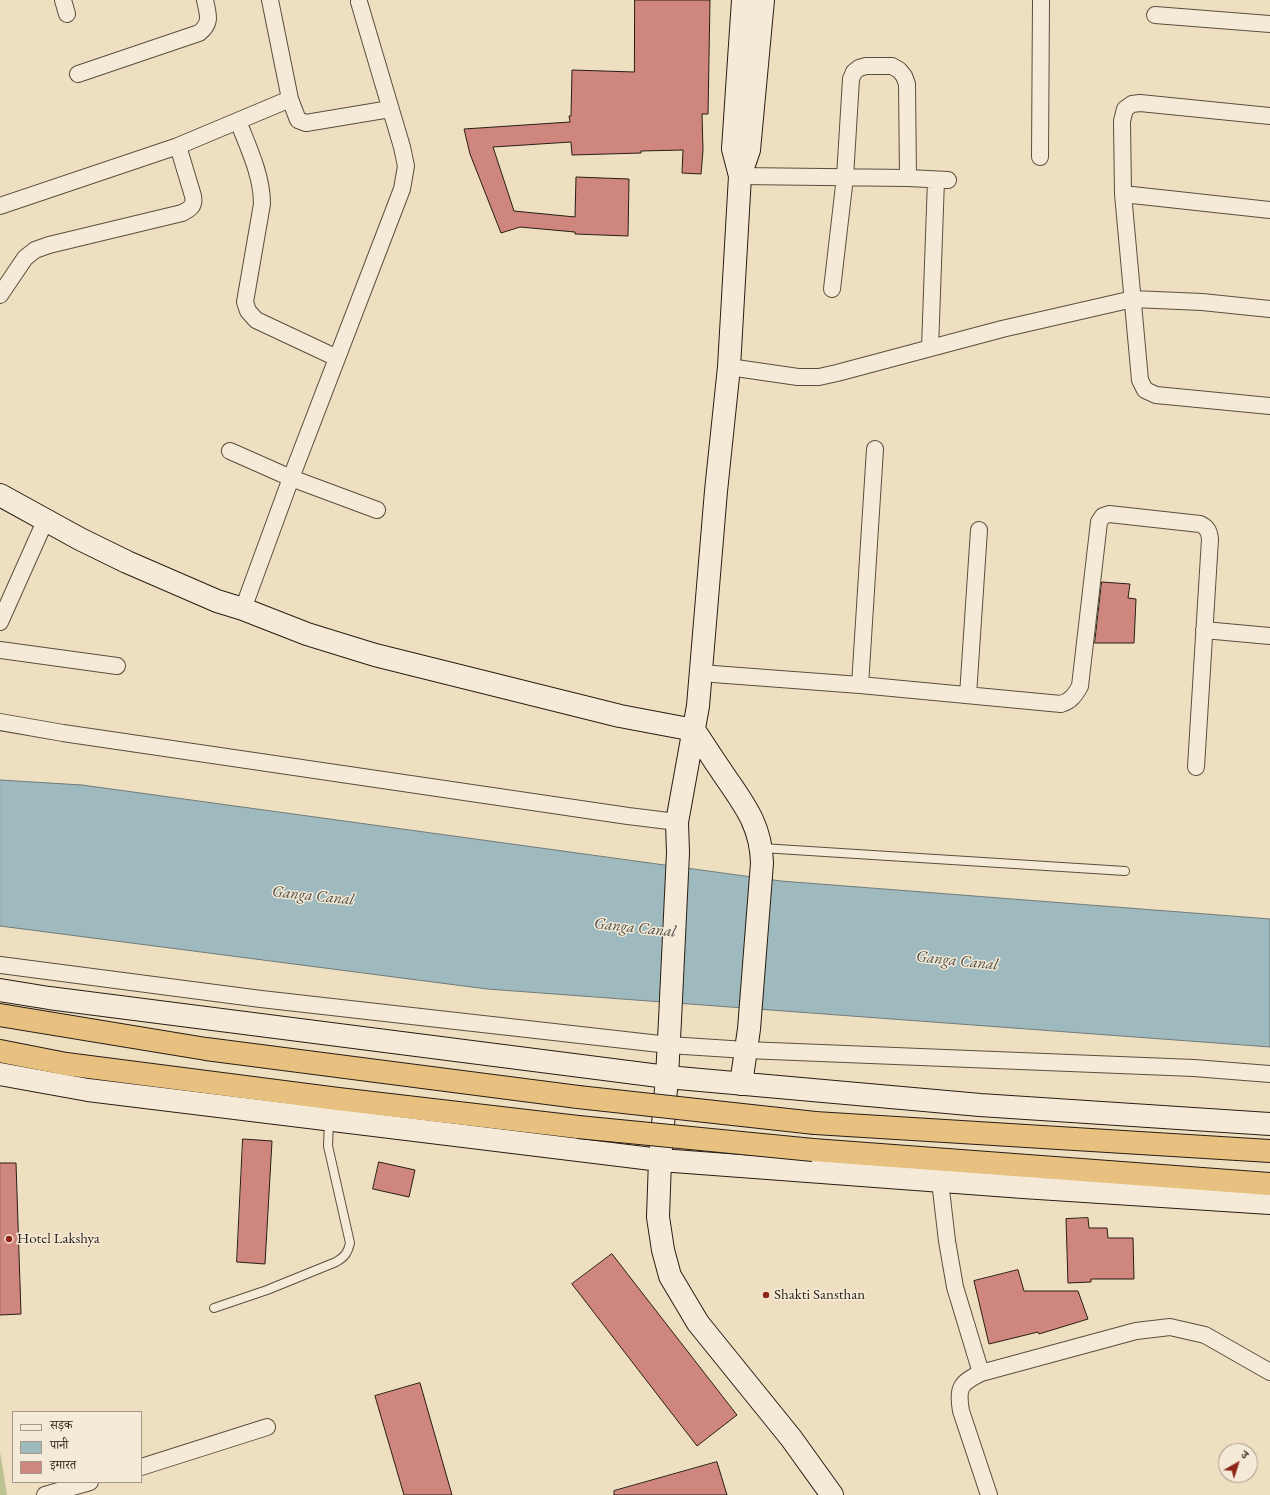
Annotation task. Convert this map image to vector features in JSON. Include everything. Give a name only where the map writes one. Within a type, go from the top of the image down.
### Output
[{"type":"highway","points":[[0,1015],[206,1049],[578,1097],[815,1123],[1270,1152]]},
{"type":"highway","points":[[0,1051],[66,1064],[338,1099],[578,1127],[813,1150],[1270,1184]]},
{"type":"street","points":[[78,74],[198,33],[205,28],[208,22],[205,0]]},
{"type":"street","points":[[270,0],[290,99],[298,120],[306,123],[390,109]]},
{"type":"street","points":[[740,176],[733,149],[743,0]]},
{"type":"street","points":[[763,0],[749,150],[740,176],[729,367],[716,490],[700,673],[694,730],[677,822],[678,853],[669,1045],[660,1160],[658,1217],[662,1250],[670,1276],[698,1323],[791,1438],[832,1495]]},
{"type":"street","points":[[1040,157],[1041,0]]},
{"type":"street","points":[[243,609],[291,478],[402,189],[406,166],[402,147],[358,2]]},
{"type":"street","points":[[1155,15],[1270,24]]},
{"type":"street","points":[[832,289],[845,178],[851,79],[854,72],[859,68],[866,66],[892,66],[899,70],[907,84],[908,178]]},
{"type":"street","points":[[0,206],[178,146],[290,99]]},
{"type":"street","points":[[1270,116],[1132,104],[1125,109],[1122,121],[1123,194],[1140,380],[1145,390],[1156,395],[1270,406]]},
{"type":"street","points":[[238,121],[258,175],[262,191],[262,204],[245,302],[248,311],[256,320],[337,358]]},
{"type":"street","points":[[0,295],[25,258],[35,250],[49,245],[182,213],[191,208],[194,202],[193,196],[178,146]]},
{"type":"street","points":[[740,176],[908,178],[942,180],[930,348]]},
{"type":"street","points":[[1123,194],[1270,210]]},
{"type":"street","points":[[729,367],[798,377],[819,377],[1009,327],[1133,299],[1202,302],[1270,309]]},
{"type":"street","points":[[860,685],[874,449]]},
{"type":"street","points":[[230,451],[291,478],[377,510]]},
{"type":"street","points":[[0,495],[80,539],[127,562],[217,601],[243,609],[308,634],[375,655],[620,716],[694,730],[743,802],[755,825],[761,856],[748,1040],[741,1084]]},
{"type":"street","points":[[700,673],[860,685],[1061,704],[1069,702],[1080,686],[1099,522],[1103,516],[1109,514],[1200,524],[1205,526],[1209,532],[1210,539],[1196,767]]},
{"type":"street","points":[[0,622],[46,520]]},
{"type":"street","points":[[968,695],[979,530]]},
{"type":"street","points":[[1204,630],[1270,636]]},
{"type":"street","points":[[0,650],[117,666]]},
{"type":"street","points":[[0,722],[78,735],[677,822]]},
{"type":"street","points":[[0,965],[261,999],[669,1045],[748,1040],[1053,1062],[1194,1068],[1270,1074]]},
{"type":"street","points":[[0,990],[49,998],[667,1077],[980,1105],[1270,1124]]},
{"type":"street","points":[[0,1074],[88,1090],[660,1160],[940,1181],[1270,1203]]},
{"type":"street","points":[[940,1181],[947,1241],[955,1287],[981,1373]]},
{"type":"street","points":[[989,1495],[961,1411],[959,1398],[961,1387],[969,1379],[981,1373],[1136,1331],[1170,1327],[1205,1335],[1270,1372]]},
{"type":"street","points":[[142,1467],[267,1427]]},
{"type":"street","points":[[45,1495],[87,1483]]},
{"type":"lane","points":[[761,856],[1125,871]]},
{"type":"lane","points":[[214,1308],[267,1290],[336,1262],[343,1258],[348,1251],[350,1243],[328,1146],[329,1119]]},
{"type":"green space","points":[[0,1452],[7,1495],[0,1495]]},
{"type":"water","name":"Ganga Canal","points":[[0,780],[82,785],[781,881],[1270,919],[1270,1047],[487,989],[0,926]]},
{"type":"building","points":[[635,0],[710,0],[708,114],[702,114],[703,150],[701,174],[682,173],[683,150],[572,155],[571,142],[493,147],[514,211],[575,217],[576,177],[629,179],[628,236],[575,234],[575,232],[520,227],[501,233],[470,154],[464,129],[570,122],[569,116],[571,116],[572,70],[634,72]]},
{"type":"building","points":[[1102,582],[1130,584],[1128,598],[1136,599],[1134,643],[1095,643]]},
{"type":"building","points":[[243,1139],[272,1141],[265,1264],[237,1262]]},
{"type":"building","points":[[379,1162],[415,1170],[409,1197],[373,1189]]},
{"type":"building","name":"Hotel Lakshya","points":[[0,1163],[16,1163],[21,1314],[0,1315]]},
{"type":"building","points":[[1088,1218],[1089,1228],[1107,1228],[1108,1238],[1133,1238],[1134,1279],[1091,1279],[1091,1282],[1068,1283],[1066,1219]]},
{"type":"building","points":[[612,1254],[737,1415],[697,1446],[572,1284]]},
{"type":"building","points":[[1018,1270],[1024,1291],[1078,1291],[1088,1319],[1039,1334],[1038,1332],[989,1344],[974,1281]]},
{"type":"building","points":[[420,1383],[452,1495],[404,1495],[375,1396]]},
{"type":"building","points":[[717,1462],[727,1495],[614,1495],[614,1491]]},
{"type":"place","name":"Hotel Lakshya","points":[[9,1239]]},
{"type":"place","name":"Shakti Sansthan","points":[[766,1295]]}]
